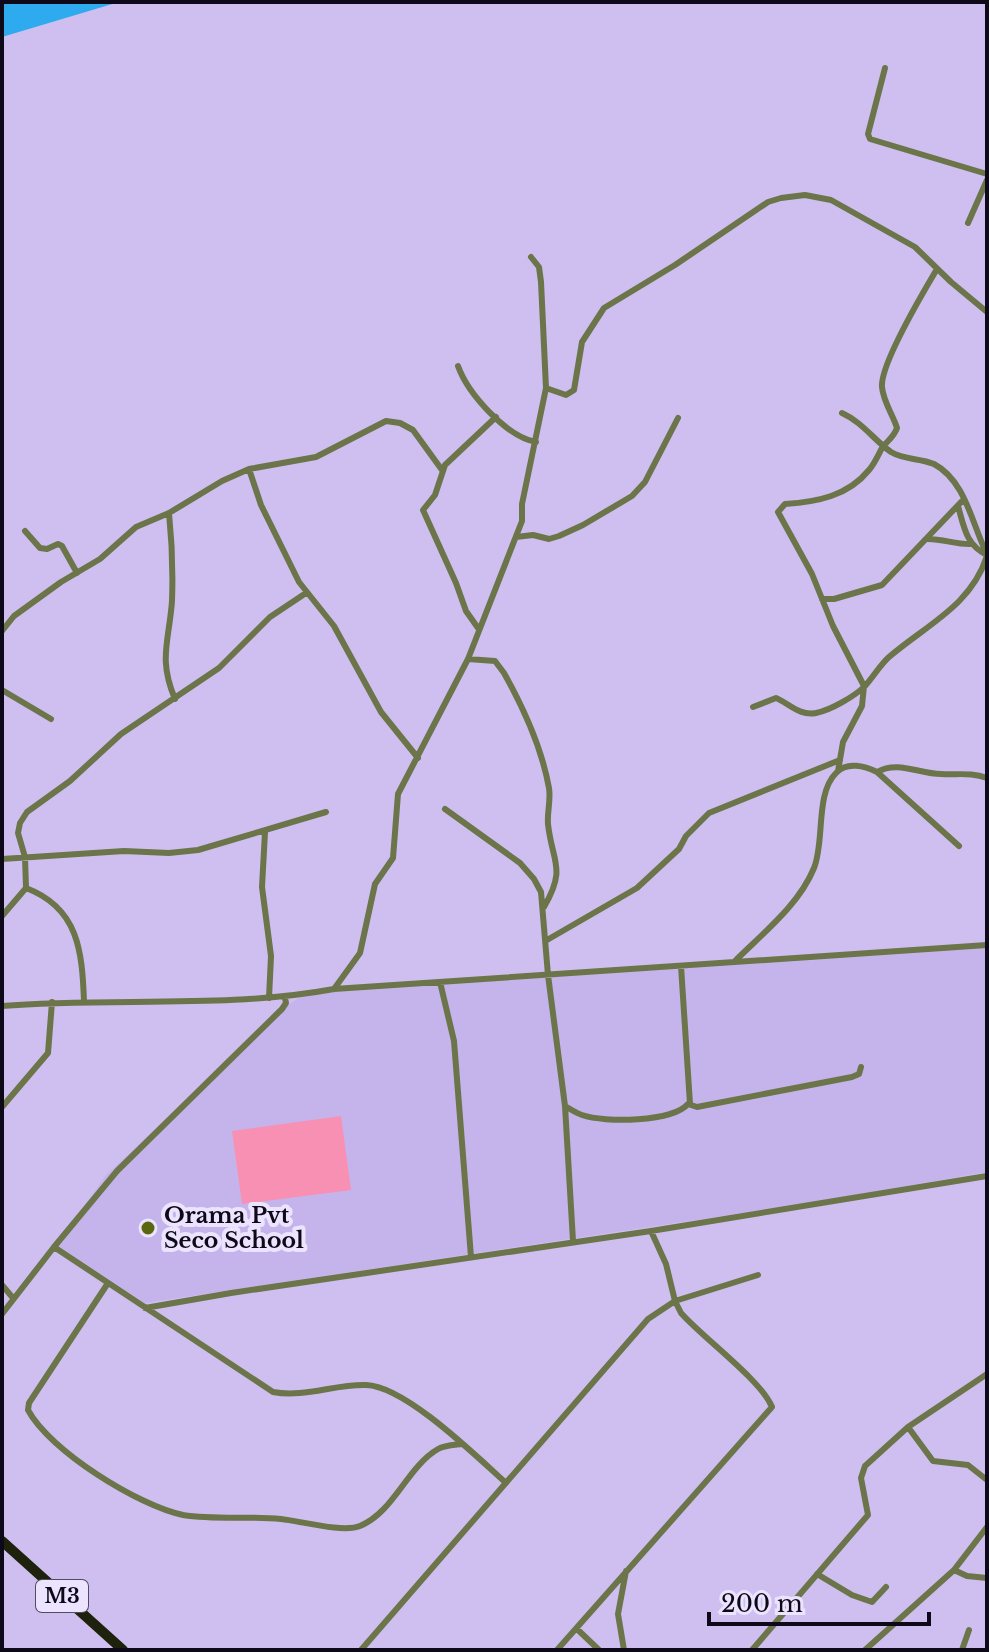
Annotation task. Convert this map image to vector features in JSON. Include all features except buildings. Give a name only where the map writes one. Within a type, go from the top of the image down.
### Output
[{"type":"highway","name":"M3","points":[[2,1541],[123,1650]]},
{"type":"street","points":[[885,68],[868,134],[870,139],[987,177],[968,223]]},
{"type":"street","points":[[546,388],[566,395],[574,390],[582,342],[604,308],[774,199],[805,195],[831,200],[907,241],[987,312]]},
{"type":"street","points":[[334,989],[360,953],[375,884],[394,854],[398,794],[468,659],[522,521],[522,504],[546,388],[541,282],[539,267],[531,257]]},
{"type":"street","points":[[838,771],[843,742],[862,706],[864,686],[833,626],[812,574],[778,510],[785,504],[825,500],[845,489],[868,472],[893,436],[897,428],[883,391],[883,380],[903,327],[937,269]]},
{"type":"street","points":[[458,366],[466,384],[496,417],[521,438],[536,442]]},
{"type":"street","points":[[842,413],[897,454],[923,460],[945,472],[955,482],[972,544],[987,555]]},
{"type":"street","points":[[478,628],[466,611],[423,513],[436,492],[442,470],[457,451],[496,417]]},
{"type":"street","points":[[516,537],[533,535],[549,539],[559,536],[632,496],[645,482],[678,418]]},
{"type":"street","points":[[2,631],[14,616],[100,559],[136,527],[169,513],[222,481],[249,469],[316,457],[386,421],[400,423],[413,430],[442,470]]},
{"type":"street","points":[[249,469],[267,517],[306,593],[339,635],[381,712],[418,758]]},
{"type":"street","points":[[822,599],[834,599],[882,585],[961,502]]},
{"type":"street","points":[[753,707],[776,698],[799,712],[816,713],[864,686],[888,658],[938,621],[964,597],[982,571],[987,555],[961,502]]},
{"type":"street","points":[[169,513],[172,602],[164,654],[165,669],[175,699]]},
{"type":"street","points":[[25,531],[42,549],[58,544],[62,546],[77,573]]},
{"type":"street","points":[[927,540],[944,539],[960,545],[972,544]]},
{"type":"street","points":[[2,916],[26,888],[25,857],[18,833],[27,812],[70,781],[121,734],[219,668],[270,617],[306,593]]},
{"type":"street","points":[[468,659],[491,659],[500,666],[511,685],[544,768],[549,790],[549,827],[557,866],[555,885],[544,907]]},
{"type":"street","points":[[2,690],[51,719]]},
{"type":"street","points":[[547,940],[637,888],[679,849],[699,821],[714,810],[840,760]]},
{"type":"street","points":[[734,962],[789,907],[809,879],[820,844],[824,801],[833,776],[838,771],[853,766],[877,772],[959,846]]},
{"type":"street","points":[[877,772],[898,767],[939,775],[960,773],[987,778]]},
{"type":"street","points":[[977,775],[987,769]]},
{"type":"street","points":[[445,809],[528,871],[538,885],[544,907],[548,975],[565,1106],[573,1241]]},
{"type":"street","points":[[2,859],[124,851],[186,852],[265,832],[326,812]]},
{"type":"street","points":[[265,832],[262,887],[271,956],[269,998]]},
{"type":"street","points":[[26,888],[59,906],[69,924],[82,955],[84,1001]]},
{"type":"street","points":[[2,1006],[84,1001],[285,998],[334,989],[987,945]]},
{"type":"street","points":[[681,966],[690,1104]]},
{"type":"street","points":[[440,982],[454,1041],[471,1257]]},
{"type":"street","points":[[2,1314],[117,1171],[282,1009],[285,998]]},
{"type":"street","points":[[2,1107],[48,1053],[52,1002]]},
{"type":"street","points":[[690,1104],[697,1107],[855,1076],[861,1067]]},
{"type":"street","points":[[565,1106],[583,1116],[630,1119],[672,1115],[690,1104]]},
{"type":"street","points":[[145,1308],[987,1176]]},
{"type":"street","points":[[557,1650],[772,1407],[750,1379],[691,1325],[675,1301],[666,1264],[651,1231]]},
{"type":"street","points":[[54,1247],[273,1392],[297,1393],[356,1385],[384,1388],[405,1400],[462,1444],[506,1483]]},
{"type":"street","points":[[361,1650],[648,1319],[675,1301],[758,1275]]},
{"type":"street","points":[[108,1283],[37,1390],[28,1410],[38,1424],[78,1460],[109,1483],[152,1505],[194,1516],[281,1519],[355,1528],[377,1513],[436,1451],[462,1444]]},
{"type":"street","points":[[2,1285],[13,1298]]},
{"type":"street","points":[[752,1650],[868,1515],[861,1478],[865,1466],[908,1427],[987,1374]]},
{"type":"street","points":[[908,1427],[933,1461],[968,1465],[987,1480]]},
{"type":"street","points":[[865,1650],[954,1570],[987,1527]]},
{"type":"street","points":[[624,1650],[618,1614],[626,1570]]},
{"type":"street","points":[[954,1570],[967,1576],[987,1578]]},
{"type":"street","points":[[817,1574],[852,1595],[872,1602],[886,1587]]},
{"type":"street","points":[[577,1629],[599,1650]]},
{"type":"street","points":[[962,1650],[969,1630]]},
{"type":"shaded area","points":[[987,943],[987,1172],[809,1203],[145,1303],[57,1245],[106,1175],[286,1007],[309,990]]},
{"type":"shaded area","points":[[341,1116],[351,1190],[242,1204],[232,1131]]},
{"type":"water","points":[[2,2],[119,2],[2,37]]},
{"type":"place","name":"Orama Pvt Seco School","points":[[148,1228]]}]
